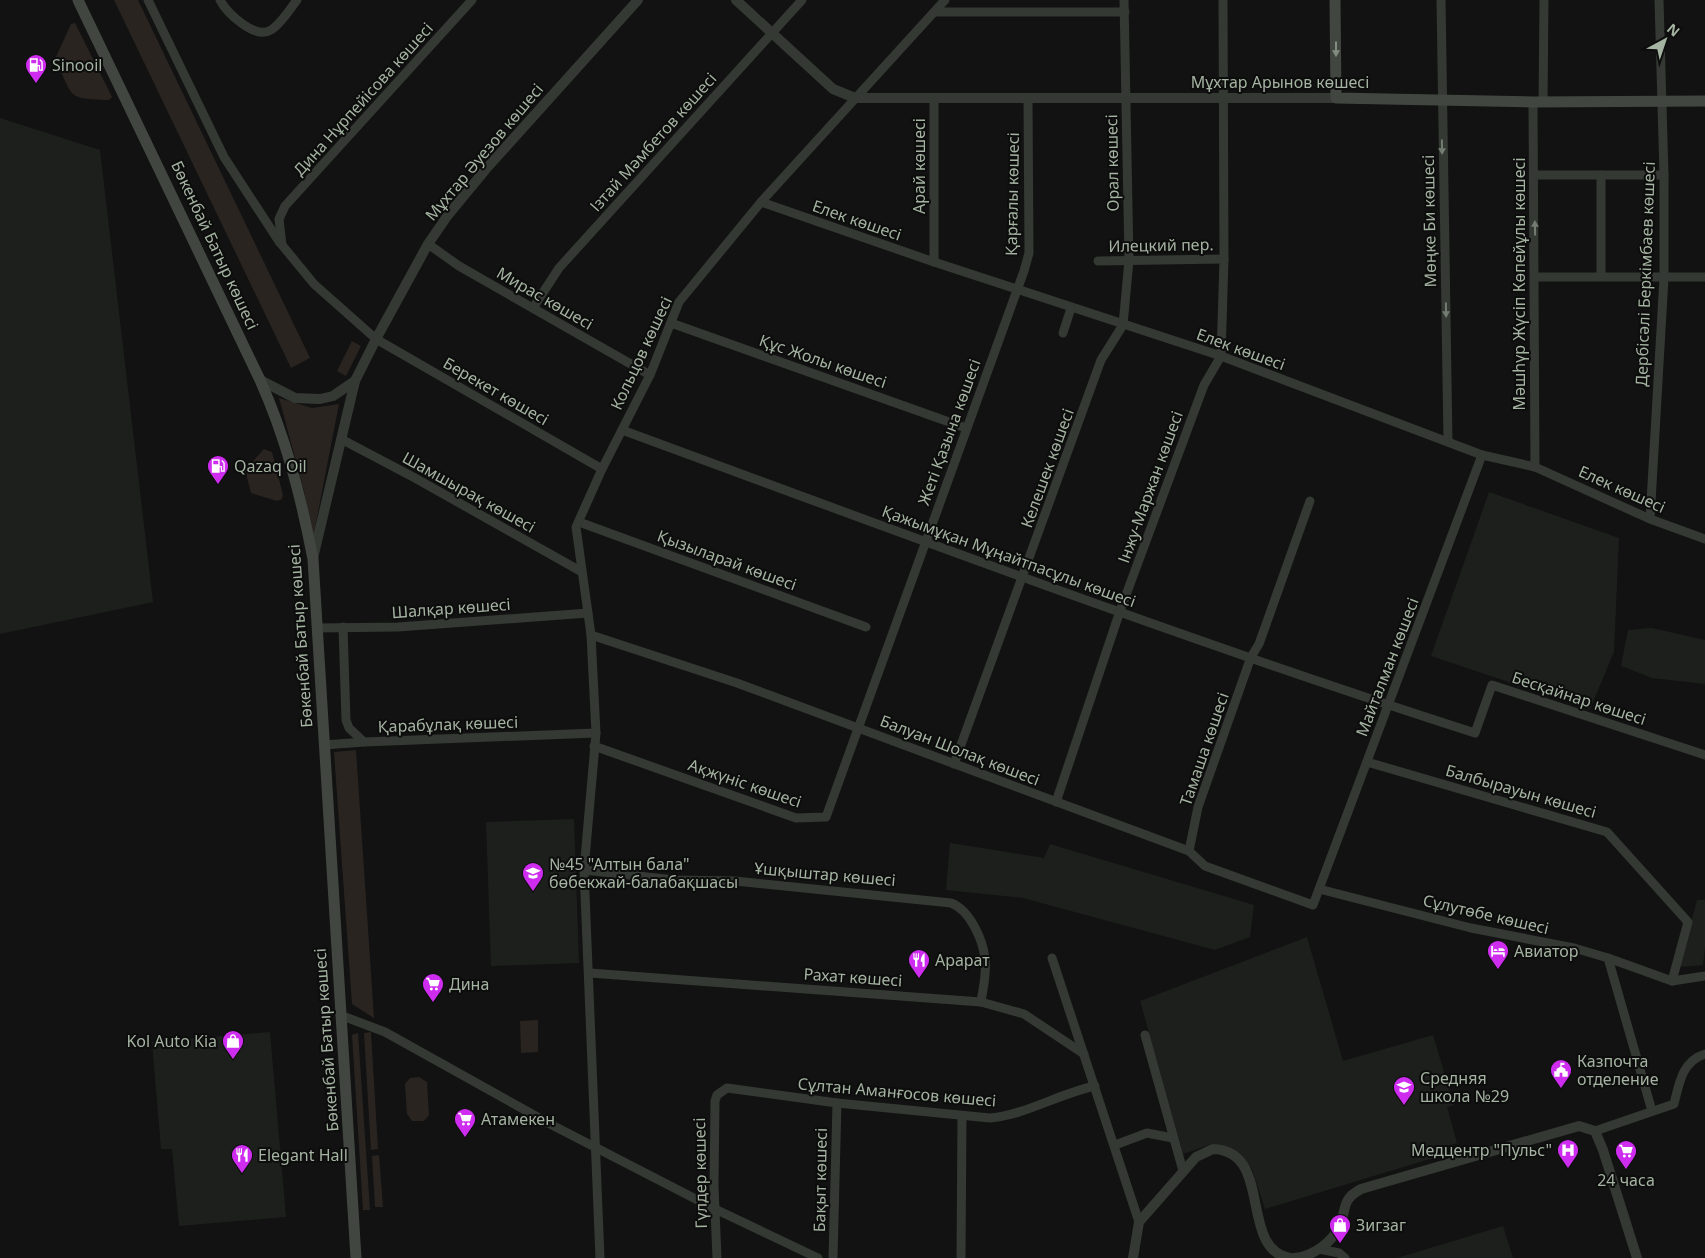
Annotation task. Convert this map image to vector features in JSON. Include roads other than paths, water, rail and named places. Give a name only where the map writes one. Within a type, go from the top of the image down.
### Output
[{"type":"main road","name":"Бөкенбай Батыр көшесі","points":[[78,0],[134,111],[278,420],[305,518],[313,559],[356,1258]]},
{"type":"main road","points":[[1335,0],[1336,98]]},
{"type":"main road","name":"Мұхтар Арынов көшесі","points":[[1336,98],[1538,102],[1705,100]]},
{"type":"street","name":"Берекет көшесі","points":[[148,0],[224,157],[282,245],[314,284],[376,339],[602,469]]},
{"type":"street","points":[[220,0],[235,19],[262,32],[271,30],[297,0]]},
{"type":"street","name":"Дина Нұрпейісова көшесі","points":[[282,245],[279,219],[285,206],[472,0]]},
{"type":"street","name":"Мұхтар Әуезов көшесі","points":[[313,559],[356,381],[376,339],[428,244],[448,215],[486,169],[638,0]]},
{"type":"street","points":[[736,0],[833,89],[855,98]]},
{"type":"street","name":"Ізтай Мәмбетов көшесі","points":[[533,308],[559,268],[802,0]]},
{"type":"street","name":"Кольцов көшесі","points":[[600,1258],[590,972],[584,870],[596,733],[591,635],[576,527],[602,469],[650,376],[679,302],[761,202],[945,0]]},
{"type":"street","name":"Орал көшесі","points":[[1123,325],[1129,260],[1124,0]]},
{"type":"street","points":[[1221,356],[1224,260],[1223,0]]},
{"type":"street","name":"Мөңке Би көшесі","points":[[1441,0],[1448,441]]},
{"type":"street","name":"Мәшһүр Жүсіп Көпейұлы көшесі","points":[[1534,467],[1535,175],[1544,0]]},
{"type":"street","name":"Дербісәлі Беркімбаев көшесі","points":[[1650,519],[1664,278],[1664,175],[1659,0]]},
{"type":"street","points":[[935,12],[1125,12]]},
{"type":"street","name":"Мұхтар Арынов көшесі","points":[[855,98],[1028,100],[1336,98]]},
{"type":"street","name":"Арай көшесі","points":[[934,99],[934,262]]},
{"type":"street","name":"Қарғалы көшесі","points":[[1017,288],[1029,253],[1028,100]]},
{"type":"street","points":[[1535,175],[1664,175]]},
{"type":"street","points":[[1601,175],[1601,276]]},
{"type":"street","name":"Елек көшесі","points":[[761,202],[1071,308],[1221,356],[1482,455],[1534,467],[1650,519],[1705,539]]},
{"type":"street","name":"Мирас көшесі","points":[[428,244],[459,266],[650,376]]},
{"type":"street","name":"Илецкий пер.","points":[[1098,261],[1224,260]]},
{"type":"street","points":[[1536,276],[1705,277]]},
{"type":"street","name":"Жеті Қазына көшесі","points":[[857,727],[1017,288]]},
{"type":"street","points":[[1063,333],[1071,308]]},
{"type":"street","name":"Құс Жолы көшесі","points":[[671,323],[966,428]]},
{"type":"street","name":"Келешек көшесі","points":[[954,764],[1101,360],[1123,325]]},
{"type":"street","name":"Інжу-Маржан көшесі","points":[[1056,802],[1120,611],[1204,385],[1221,356]]},
{"type":"street","points":[[260,380],[295,398],[320,399],[332,396],[356,381]]},
{"type":"street","name":"Қажымұқан Мұңайтпасұлы көшесі","points":[[622,430],[1023,578],[1389,705]]},
{"type":"street","name":"Шамшырақ көшесі","points":[[341,439],[415,478],[582,572]]},
{"type":"street","name":"Майталман көшесі","points":[[1313,905],[1482,455]]},
{"type":"street","name":"Тамаша көшесі","points":[[1189,851],[1198,807],[1251,657],[1260,644],[1310,502]]},
{"type":"street","name":"Қызыларай көшесі","points":[[578,522],[866,627]]},
{"type":"street","name":"Шалқар көшесі","points":[[317,628],[398,627],[588,613]]},
{"type":"street","name":"Қарабұлақ көшесі","points":[[343,627],[346,720],[349,728],[364,742],[596,733]]},
{"type":"street","name":"Балуан Шолақ көшесі","points":[[591,635],[737,683],[1189,851],[1205,866],[1313,905]]},
{"type":"street","name":"Бесқайнар көшесі","points":[[1389,705],[1475,733],[1492,685],[1705,755]]},
{"type":"street","name":"Ақжүніс көшесі","points":[[594,746],[796,818],[808,819],[826,817],[857,727]]},
{"type":"street","points":[[324,745],[364,742]]},
{"type":"street","name":"Балбырауын көшесі","points":[[1367,762],[1607,832],[1688,922],[1672,981]]},
{"type":"street","name":"Ұшқыштар көшесі","points":[[584,870],[674,880],[735,881],[951,903],[959,906],[967,915],[984,954],[985,971],[981,1002]]},
{"type":"street","name":"Сұлутөбе көшесі","points":[[1320,889],[1471,928],[1574,948],[1672,981]]},
{"type":"street","points":[[1052,958],[1139,1222],[1133,1258]]},
{"type":"street","points":[[1608,958],[1652,1111]]},
{"type":"street","name":"Рахат көшесі","points":[[590,972],[981,1002],[1024,1014],[1084,1054]]},
{"type":"street","points":[[1672,981],[1705,976]]},
{"type":"street","points":[[340,1015],[385,1032],[528,1113],[715,1209],[818,1258]]},
{"type":"street","points":[[1145,1035],[1183,1171]]},
{"type":"street","points":[[1139,1222],[1196,1157],[1207,1150],[1220,1149],[1232,1153],[1247,1172],[1265,1237],[1279,1254],[1292,1258],[1305,1256],[1319,1249],[1339,1229],[1346,1201],[1360,1189],[1579,1126],[1594,1131],[1674,1104],[1685,1068],[1697,1056],[1705,1054]]},
{"type":"street","name":"Сұлтан Аманғосов көшесі","points":[[721,1090],[727,1088],[836,1103],[990,1118],[1006,1117],[1064,1094],[1095,1086]]},
{"type":"street","name":"Гүлдер көшесі","points":[[717,1258],[715,1101],[721,1090]]},
{"type":"street","name":"Бақыт көшесі","points":[[833,1258],[836,1103]]},
{"type":"street","points":[[961,1258],[962,1116]]},
{"type":"street","points":[[1594,1131],[1603,1150],[1637,1258]]},
{"type":"street","points":[[1115,1145],[1146,1133],[1173,1138]]},
{"type":"street","points":[[1319,1249],[1339,1253],[1345,1258]]},
{"type":"place","name":"Sinooil","points":[[36,84]]},
{"type":"place","name":"Qazaq Oil","points":[[218,485]]},
{"type":"place","name":"№45 \"Алтын бала\" бөбекжай-балабақшасы","points":[[533,892]]},
{"type":"place","name":"Авиатор","points":[[1498,970]]},
{"type":"place","name":"Арарат","points":[[919,979]]},
{"type":"place","name":"Дина","points":[[433,1003]]},
{"type":"place","name":"Kol Auto Kia","points":[[233,1060]]},
{"type":"place","name":"Казпочта отделение","points":[[1561,1089]]},
{"type":"place","name":"Средняя школа №29","points":[[1404,1106]]},
{"type":"place","name":"Атамекен","points":[[465,1138]]},
{"type":"place","name":"Медцентр \"Пульс\"","points":[[1568,1169]]},
{"type":"place","name":"24 часа","points":[[1626,1170]]},
{"type":"place","name":"Elegant Hall","points":[[242,1174]]},
{"type":"place","name":"Зигзаг","points":[[1340,1244]]}]
